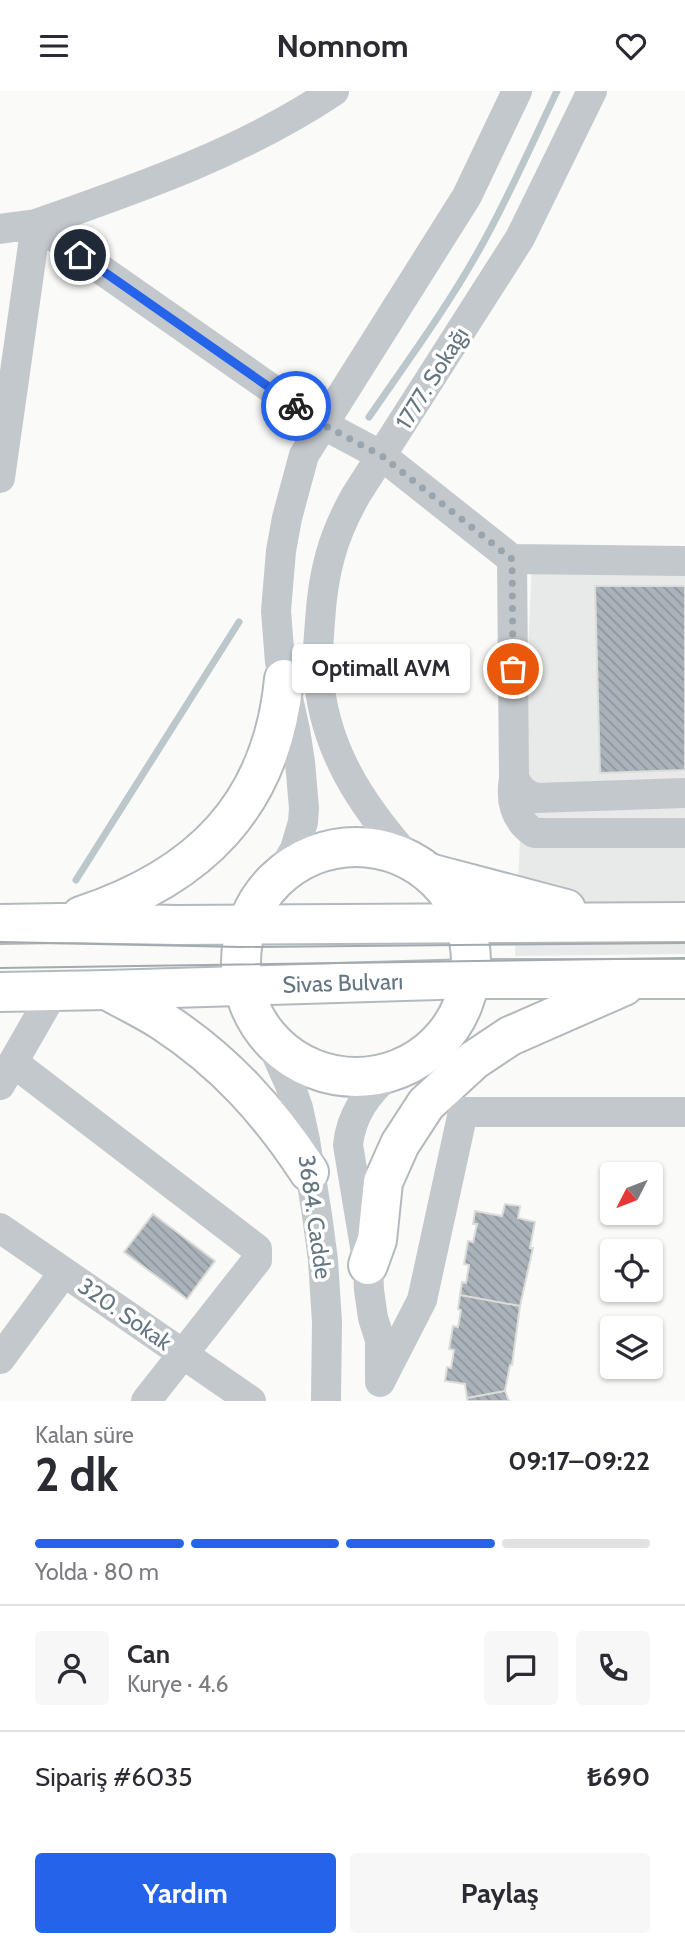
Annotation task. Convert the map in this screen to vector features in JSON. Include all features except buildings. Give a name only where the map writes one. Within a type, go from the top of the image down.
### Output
[{"type":"highway","points":[[61,923],[154,884],[195,857],[223,830],[250,794],[270,751],[277,728],[284,679]]},
{"type":"highway","points":[[420,867],[444,887],[456,904],[465,923],[472,960],[466,999],[447,1034],[434,1049],[418,1061],[392,1072],[360,1078],[321,1072],[285,1054],[258,1023],[249,1005],[243,986],[242,947],[247,924],[266,889],[296,863],[314,854],[334,848],[373,848],[393,853],[420,867],[615,922]]},
{"type":"highway","points":[[0,924],[685,922]]},
{"type":"highway","name":"Sivas Bulvarı","points":[[0,992],[471,979],[685,979]]},
{"type":"highway","points":[[368,1265],[377,1240],[383,1182],[400,1143],[434,1096],[474,1060],[510,1036],[638,979]]},
{"type":"highway","points":[[107,990],[162,1020],[214,1059],[264,1109],[309,1172]]},
{"type":"street","points":[[0,229],[36,224],[194,166],[280,124],[334,91]]},
{"type":"street","points":[[280,875],[295,849],[304,809],[300,762],[280,662],[276,611],[287,517],[304,455],[467,196],[517,91]]},
{"type":"street","name":"1777. Sokağı","points":[[420,867],[373,816],[357,791],[343,765],[324,710],[318,667],[323,584],[334,540],[350,505],[520,238],[592,91]]},
{"type":"street","points":[[36,224],[322,424],[382,456],[512,559],[685,561]]},
{"type":"street","points":[[0,478],[36,224]]},
{"type":"street","points":[[512,559],[512,796],[520,821],[534,833],[685,833]]},
{"type":"street","points":[[514,778],[522,791],[536,798],[685,793]]},
{"type":"street","points":[[54,991],[7,1074],[257,1249],[257,1260],[146,1401]]},
{"type":"street","name":"3684. Cadde","points":[[270,1039],[298,1108],[317,1215],[327,1322],[326,1401]]},
{"type":"street","name":"3684. Cadde","points":[[381,1391],[380,1340],[373,1318],[368,1265],[349,1157],[349,1133],[361,1104],[375,1086],[392,1072]]},
{"type":"street","points":[[381,1391],[422,1300],[463,1112],[685,1112]]},
{"type":"street","name":"320. Sokak","points":[[0,1228],[251,1401]]},
{"type":"street","points":[[0,1359],[64,1272]]},
{"type":"shaded area","points":[[532,558],[685,560],[685,954],[515,956]]},
{"type":"waterway","points":[[369,417],[471,264],[557,91]]},
{"type":"waterway","points":[[76,880],[239,622]]},
{"type":"tram line","points":[[0,942],[241,947],[685,943]]},
{"type":"tram line","points":[[0,968],[685,958]]},
{"type":"way so far","points":[[296,406],[322,424],[382,456],[512,559],[513,669]]},
{"type":"place","name":"Optimall AVM","points":[[513,669]]},
{"type":"route","points":[[80,255],[296,406]]}]
